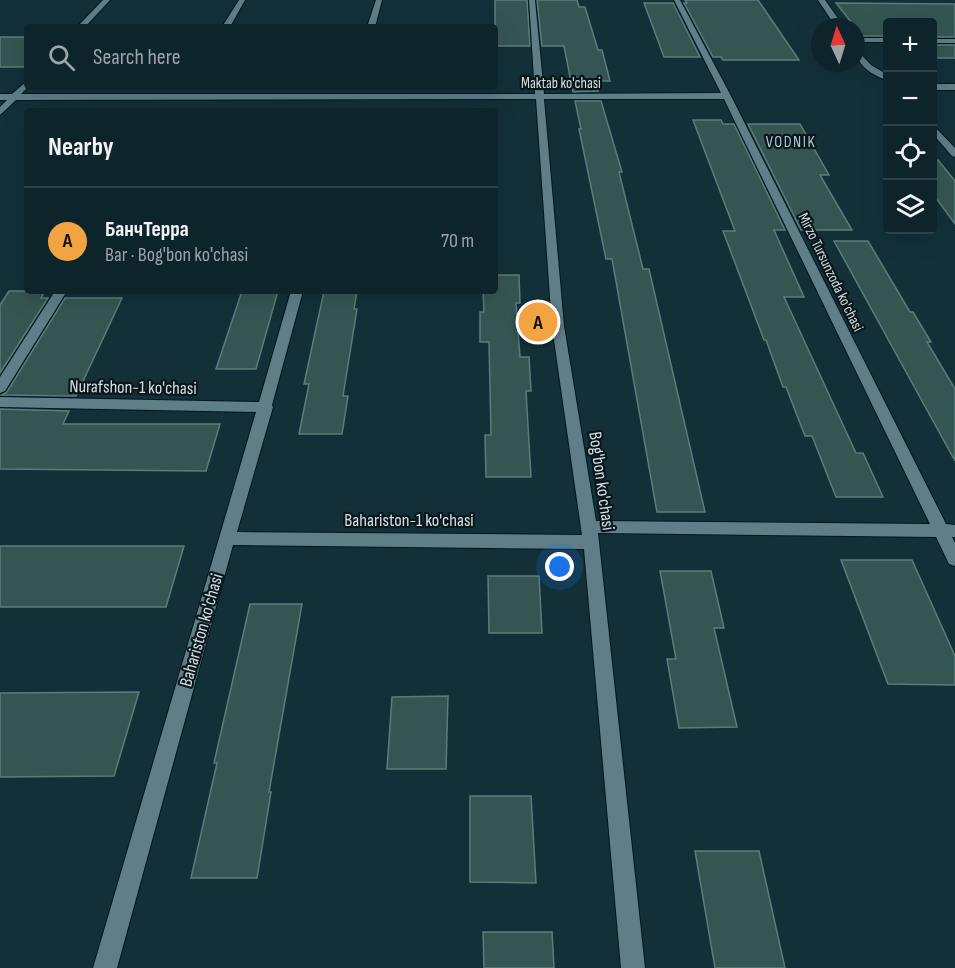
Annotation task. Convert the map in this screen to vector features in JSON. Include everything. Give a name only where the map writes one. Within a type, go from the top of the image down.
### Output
[{"type":"street","points":[[84,24],[106,0]]},
{"type":"street","points":[[228,24],[242,0]]},
{"type":"street","points":[[372,24],[380,0]]},
{"type":"street","name":"Bog'bon ko'chasi","points":[[532,0],[558,326],[590,534],[633,968]]},
{"type":"street","name":"Mirzo Tursunzoda ko'chasi","points":[[676,0],[949,531],[955,559]]},
{"type":"street","points":[[820,0],[833,18]]},
{"type":"street","points":[[865,40],[883,40]]},
{"type":"street","points":[[937,41],[955,41]]},
{"type":"street","points":[[865,64],[883,76]]},
{"type":"street","points":[[0,112],[24,86]]},
{"type":"street","points":[[937,87],[955,87]]},
{"type":"street","points":[[181,101],[187,90]]},
{"type":"street","points":[[349,100],[352,90]]},
{"type":"street","name":"Maktab ko'chasi","points":[[0,97],[181,101],[727,96]]},
{"type":"street","points":[[937,132],[955,154]]},
{"type":"street","points":[[0,388],[59,294]]},
{"type":"street","name":"Bahariston ko'chasi","points":[[105,968],[296,294]]},
{"type":"street","name":"Nurafshon-1 ko'chasi","points":[[0,402],[266,407]]},
{"type":"street","name":"Bahariston-1 ko'chasi","points":[[227,538],[949,531]]},
{"type":"building","points":[[495,0],[527,0],[530,46],[498,46],[498,24],[495,24]]},
{"type":"building","points":[[537,0],[577,0],[579,7],[585,7],[598,50],[602,50],[610,81],[594,81],[598,91],[573,92],[564,46],[542,46]]},
{"type":"building","points":[[685,0],[758,0],[799,60],[723,60],[721,57],[713,57],[684,3],[687,3]]},
{"type":"building","points":[[644,3],[673,3],[700,57],[664,57]]},
{"type":"building","points":[[836,3],[955,4],[955,37],[937,37],[937,18],[883,18],[883,36],[865,36],[865,18],[848,18]]},
{"type":"building","points":[[0,37],[24,37],[24,67],[0,67]]},
{"type":"building","points":[[937,45],[955,45],[955,58],[937,58]]},
{"type":"building","points":[[575,101],[601,101],[622,172],[619,172],[643,269],[649,269],[705,512],[657,512],[612,259],[606,259]]},
{"type":"building","points":[[693,120],[721,120],[723,124],[734,124],[785,230],[774,230],[804,297],[784,297],[856,453],[863,453],[883,497],[836,497],[812,436],[805,436],[786,387],[783,387],[766,340],[764,340],[723,231],[735,231]]},
{"type":"building","points":[[748,124],[800,124],[829,175],[820,175],[852,230],[801,230]]},
{"type":"building","points":[[937,160],[955,181],[955,224],[937,199]]},
{"type":"building","points":[[834,241],[868,241],[910,312],[913,312],[931,342],[927,342],[955,389],[955,461]]},
{"type":"building","points":[[498,275],[519,275],[520,303],[516,303],[520,357],[529,357],[531,391],[526,391],[531,477],[486,477],[485,435],[491,435],[489,342],[480,342],[480,312],[484,312],[483,294],[498,294]]},
{"type":"building","points":[[9,291],[43,294],[41,298],[48,298],[0,373],[0,305]]},
{"type":"building","points":[[241,294],[277,294],[256,369],[216,369]]},
{"type":"building","points":[[323,294],[356,294],[354,309],[357,309],[343,396],[348,396],[342,434],[299,434],[309,384],[304,384]]},
{"type":"building","points":[[65,298],[122,298],[76,396],[2,395],[7,392]]},
{"type":"building","points":[[0,409],[69,411],[63,424],[220,424],[206,471],[0,469]]},
{"type":"building","points":[[0,546],[184,546],[166,607],[0,607]]},
{"type":"building","points":[[841,560],[912,560],[955,656],[955,685],[888,684]]},
{"type":"building","points":[[660,571],[711,571],[724,628],[714,628],[737,727],[679,728],[667,659],[676,659]]},
{"type":"building","points":[[488,576],[539,576],[542,633],[489,633]]},
{"type":"building","points":[[250,604],[302,604],[269,792],[271,792],[257,878],[191,878],[217,763],[214,763]]},
{"type":"building","points":[[139,692],[114,776],[0,777],[0,693]]},
{"type":"building","points":[[448,696],[446,769],[387,769],[392,697]]},
{"type":"building","points":[[470,796],[531,796],[536,883],[470,882]]},
{"type":"building","points":[[695,851],[759,851],[785,968],[715,968]]},
{"type":"building","points":[[483,932],[552,932],[554,968],[484,968]]},
{"type":"place","name":"БанчТерра","points":[[538,322]]},
{"type":"district","name":"VODNIK","points":[[791,141]]}]
